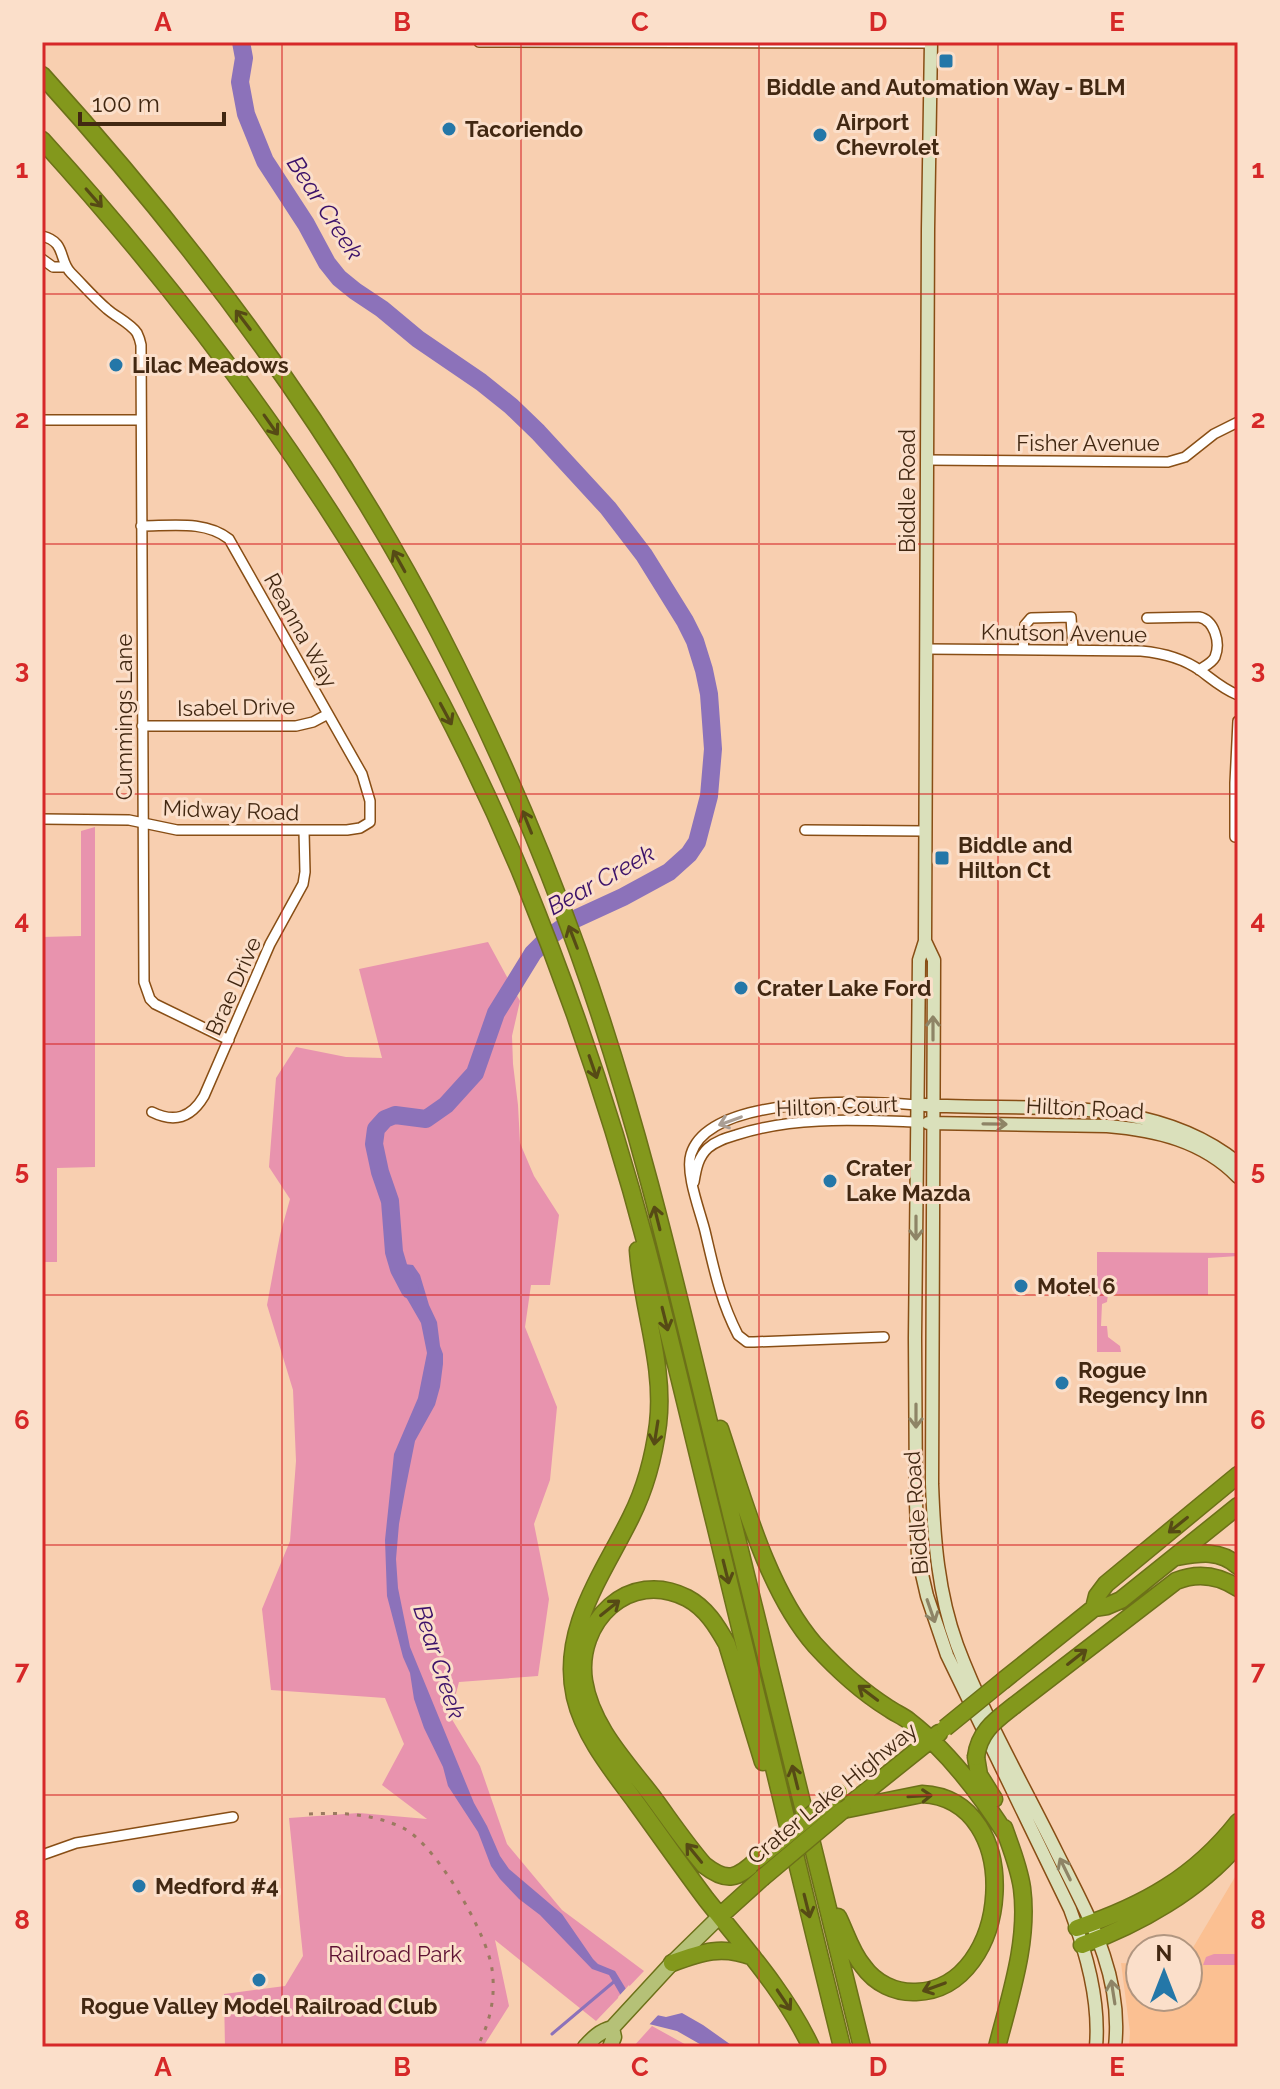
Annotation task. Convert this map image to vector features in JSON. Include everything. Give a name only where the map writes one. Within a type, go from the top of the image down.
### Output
[{"type":"highway","points":[[42,75],[101,140],[195,255],[279,370],[364,502],[437,629],[518,800],[588,980],[638,1144],[862,2047]]},
{"type":"highway","points":[[42,140],[135,246],[197,323],[302,469],[377,590],[459,738],[504,835],[567,993],[600,1087],[638,1217],[842,2047]]},
{"type":"highway","points":[[638,1217],[638,1254],[654,1347],[658,1423],[643,1489],[583,1610],[573,1649],[573,1681],[581,1717],[596,1745],[787,2004],[811,2047]]},
{"type":"highway","points":[[704,1402],[716,1417],[775,1581],[804,1630],[844,1674],[908,1720],[950,1760],[993,1813],[1007,1836]]},
{"type":"highway","name":"Crater Lake Highway","points":[[1094,1608],[1097,1596],[1106,1584],[1238,1475]]},
{"type":"highway","name":"Crater Lake Highway","points":[[720,1916],[843,1810],[1094,1608],[1121,1600],[1238,1506]]},
{"type":"highway","points":[[1174,1558],[1213,1554],[1229,1559],[1238,1566]]},
{"type":"highway","points":[[997,2047],[1014,1980],[1022,1930],[1021,1885],[1016,1860],[994,1799],[979,1775],[976,1757],[985,1731],[1176,1581],[1202,1575],[1225,1580],[1238,1588]]},
{"type":"highway","points":[[783,1805],[760,1754],[727,1644],[708,1614],[688,1598],[656,1590],[635,1593],[610,1606],[588,1635],[583,1660],[587,1694],[601,1726],[704,1865],[722,1876],[734,1877],[747,1870],[839,1792],[884,1778]]},
{"type":"highway","points":[[821,1880],[852,1950],[863,1967],[874,1978],[898,1990],[933,1990],[955,1978],[974,1958],[988,1928],[995,1891],[992,1858],[983,1832],[970,1814],[945,1798],[922,1794],[843,1810]]},
{"type":"highway","points":[[1082,1945],[1089,1930],[1174,1883],[1212,1852],[1238,1822]]},
{"type":"highway","points":[[1089,1930],[1148,1914],[1188,1889],[1238,1844]]},
{"type":"highway","points":[[672,1963],[716,1950],[753,1957]]},
{"type":"main road","name":"Biddle Road","points":[[931,43],[925,941],[919,960],[917,1105],[918,1557],[927,1596],[947,1655],[1035,1839],[1105,1956],[1117,2014],[1115,2047]]},
{"type":"main road","name":"Biddle Road","points":[[925,941],[934,960],[932,1484],[933,1534],[940,1582],[956,1642],[968,1671],[1089,1930]]},
{"type":"main road","name":"Hilton Road","points":[[917,1105],[1085,1110],[1134,1116],[1160,1122],[1201,1138],[1238,1163]]},
{"type":"main road","name":"Hilton Road","points":[[917,1122],[1107,1126],[1142,1130],[1174,1137],[1195,1146],[1238,1177]]},
{"type":"main road","name":"Crater Lake Highway","points":[[585,2047],[595,2036],[610,2035],[672,1963],[720,1916]]},
{"type":"main road","points":[[1082,1945],[1096,2008],[1096,2047]]},
{"type":"street","points":[[479,42],[931,43]]},
{"type":"street","points":[[42,236],[57,243],[63,252],[65,267],[53,267],[42,259]]},
{"type":"street","name":"Cummings Lane","points":[[65,267],[109,311],[133,328],[141,345],[143,975],[150,999],[163,1009],[229,1040]]},
{"type":"street","points":[[42,420],[141,420]]},
{"type":"street","name":"Fisher Avenue","points":[[927,460],[1168,462],[1185,457],[1214,434],[1238,422]]},
{"type":"street","name":"Reanna Way","points":[[141,526],[197,526],[220,532],[229,539],[366,783],[370,822]]},
{"type":"street","points":[[1023,650],[1025,625],[1031,618],[1071,617],[1073,650]]},
{"type":"street","points":[[1147,618],[1199,617],[1210,621],[1215,631],[1216,651],[1214,659],[1199,670]]},
{"type":"street","name":"Knutson Avenue","points":[[926,649],[1141,651],[1164,654],[1199,670],[1219,686],[1238,695]]},
{"type":"street","name":"Isabel Drive","points":[[142,726],[296,726],[328,714]]},
{"type":"street","points":[[1235,837],[1238,721]]},
{"type":"street","name":"Midway Road","points":[[42,819],[129,820],[177,830],[354,830],[370,822]]},
{"type":"street","points":[[805,830],[925,831]]},
{"type":"street","name":"Brae Drive","points":[[152,1112],[173,1119],[184,1116],[199,1104],[270,944],[303,884],[304,831]]},
{"type":"street","name":"Hilton Court","points":[[884,1337],[754,1342],[742,1339],[722,1300],[689,1164],[697,1141],[717,1125],[783,1106],[808,1103],[917,1105]]},
{"type":"street","name":"Hilton Court","points":[[693,1186],[697,1165],[709,1147],[755,1129],[807,1121],[917,1122]]},
{"type":"street","points":[[42,1855],[76,1843],[233,1817]]},
{"type":"shaded area","points":[[404,1264],[413,1265],[420,1275],[437,1322],[443,1364],[435,1405],[415,1441],[399,1524],[396,1559],[398,1588],[410,1647],[474,1803],[509,1869],[562,1914],[593,1959],[615,1971],[629,1994],[652,2014],[666,2017],[682,2013],[734,2047],[705,2047],[677,2031],[645,2023],[631,2013],[609,1975],[592,1969],[500,1879],[491,1866],[478,1832],[448,1786],[414,1699],[410,1673],[387,1596],[385,1540],[394,1454],[418,1398],[427,1353],[421,1323],[395,1272]]},
{"type":"shaded area","points":[[1238,1872],[1238,2047],[1129,2047],[1128,2013],[1204,2013],[1202,1933]]},
{"type":"green space","points":[[95,827],[95,1167],[57,1168],[57,1262],[42,1262],[42,937],[81,936],[81,831]]},
{"type":"green space","name":"Railroad Park","points":[[488,942],[520,1001],[512,1036],[520,1143],[534,1176],[559,1215],[550,1285],[531,1285],[525,1327],[557,1407],[550,1480],[534,1524],[549,1599],[538,1676],[459,1682],[450,1716],[480,1766],[507,1844],[562,1910],[644,1971],[596,2021],[495,1940],[509,2006],[483,2047],[225,2047],[224,1994],[285,1986],[303,1956],[289,1818],[359,1813],[427,1819],[382,1785],[404,1744],[385,1698],[271,1690],[262,1609],[290,1541],[296,1461],[293,1390],[267,1305],[290,1199],[269,1167],[276,1078],[296,1047],[346,1057],[382,1058],[359,969]]},
{"type":"green space","points":[[1097,1252],[1238,1253],[1238,1256],[1208,1258],[1208,1295],[1108,1294],[1107,1302],[1102,1304],[1101,1326],[1107,1326],[1108,1337],[1120,1346],[1121,1352],[1097,1352]]},
{"type":"green space","points":[[1238,1954],[1238,1965],[1204,1965],[1206,1957]]},
{"type":"green space","points":[[652,2026],[690,2047],[633,2047]]},
{"type":"pier","points":[[629,1985],[643,2004],[661,2012],[647,2027],[635,2023],[618,1997]]},
{"type":"waterway","name":"Bear Creek","points":[[241,42],[244,58],[240,82],[246,114],[265,161],[327,263],[355,291],[511,406],[608,508],[644,555],[685,621],[695,641],[709,694],[713,749],[709,796],[697,842],[689,854],[669,872],[573,920],[549,937],[533,953],[496,1013],[475,1073],[446,1105],[426,1119],[395,1115],[385,1119],[376,1129],[374,1144],[390,1201],[394,1252],[410,1290]]},
{"type":"waterway","points":[[552,2034],[616,1980]]},
{"type":"railway","points":[[309,1814],[358,1815],[394,1824],[418,1839],[445,1872],[481,1934],[492,1969],[491,2010],[477,2047]]},
{"type":"place","name":"Biddle and Automation Way - BLM","points":[[946,61]]},
{"type":"place","name":"Tacoriendo","points":[[449,129]]},
{"type":"place","name":"Airport Chevrolet","points":[[820,135]]},
{"type":"place","name":"Lilac Meadows","points":[[116,365]]},
{"type":"place","name":"Biddle and Hilton Ct","points":[[942,858]]},
{"type":"place","name":"Crater Lake Ford","points":[[741,988]]},
{"type":"place","name":"Crater Lake Mazda","points":[[830,1181]]},
{"type":"place","name":"Motel 6","points":[[1021,1286]]},
{"type":"place","name":"Rogue Regency Inn","points":[[1062,1383]]},
{"type":"place","name":"Medford #4","points":[[139,1886]]},
{"type":"place","name":"Rogue Valley Model Railroad Club","points":[[259,1980]]}]
